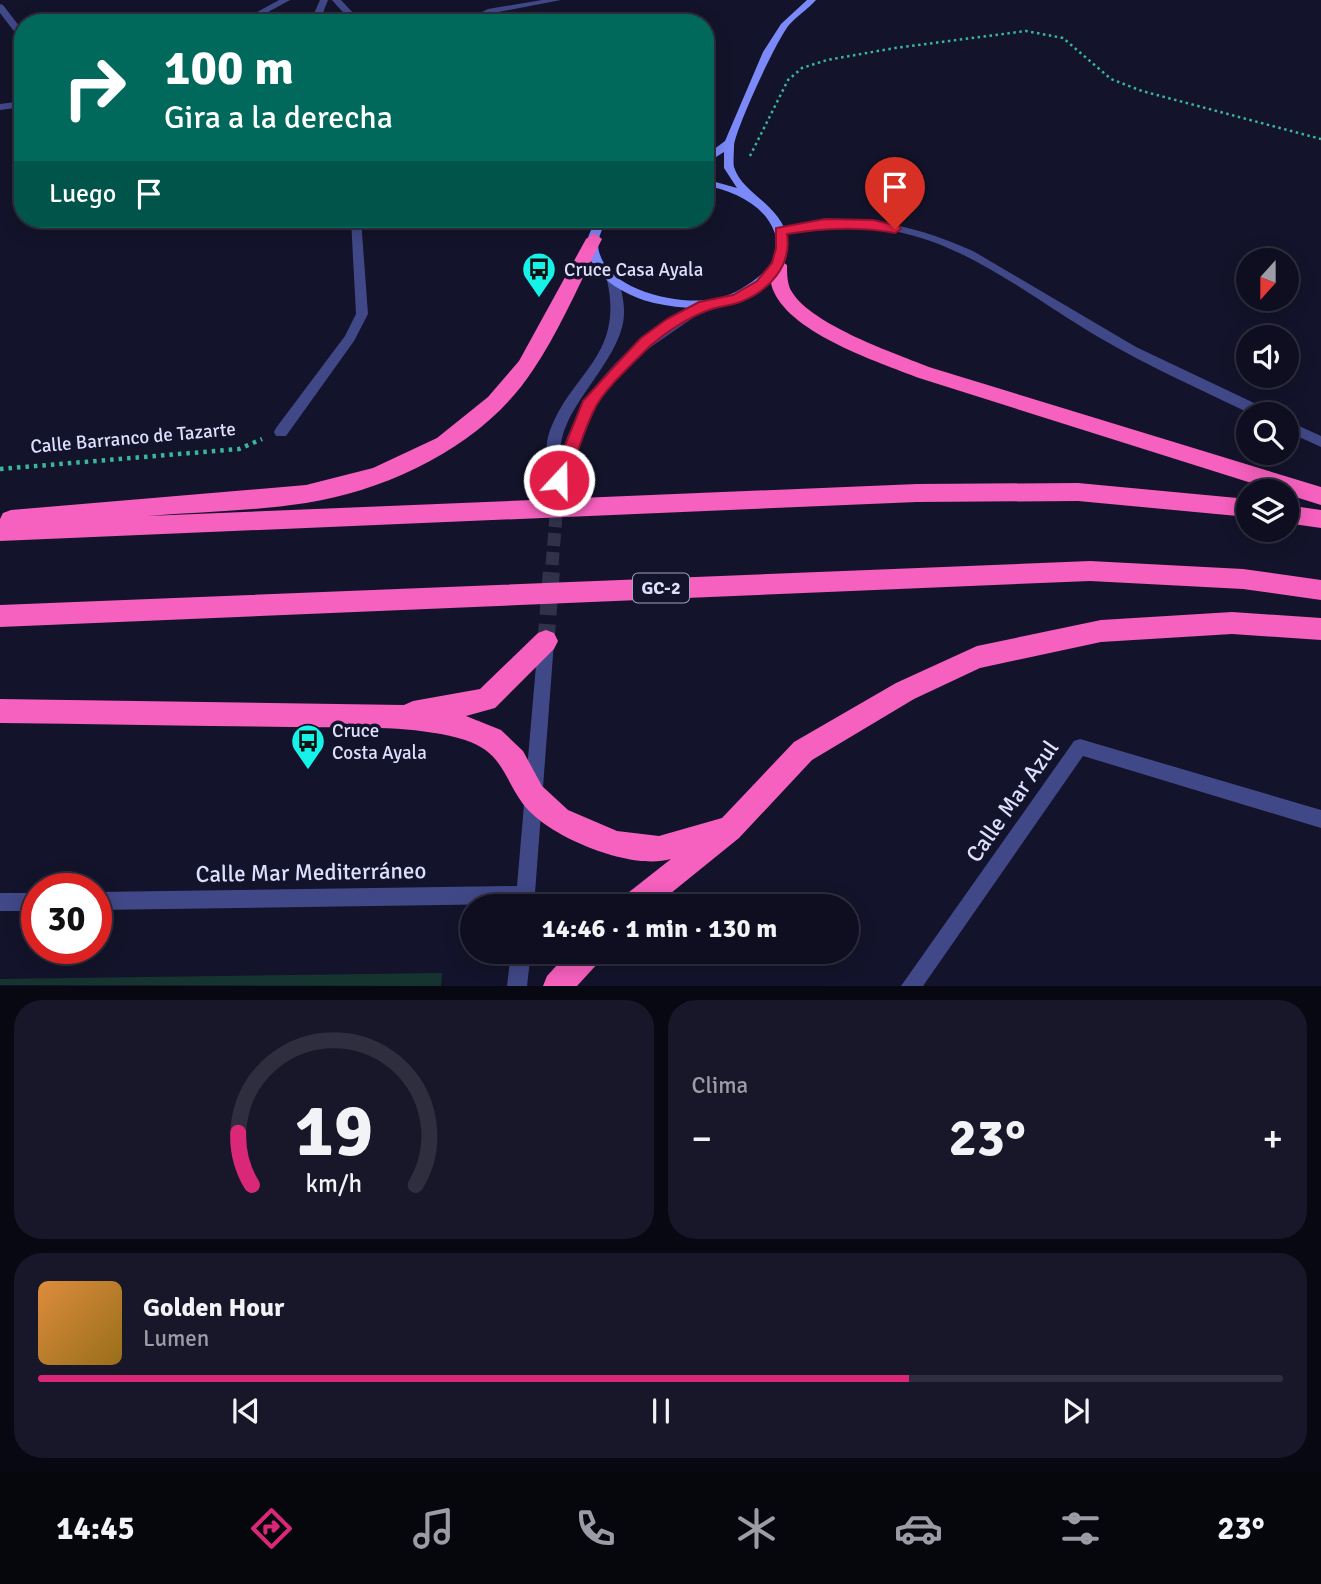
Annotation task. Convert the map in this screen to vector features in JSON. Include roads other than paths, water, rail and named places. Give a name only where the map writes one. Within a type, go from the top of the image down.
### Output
[{"type":"highway","points":[[0,520],[306,494],[377,476],[444,444],[495,402],[526,366],[594,239]]},
{"type":"highway","points":[[778,265],[780,286],[785,296],[801,311],[835,334],[882,357],[1321,496]]},
{"type":"highway","points":[[0,532],[918,493],[1079,492],[1236,507]]},
{"type":"highway","points":[[1299,516],[1321,519]]},
{"type":"highway","name":"GC-2","points":[[0,616],[1090,571],[1243,579],[1321,590]]},
{"type":"highway","points":[[649,894],[730,829],[803,751],[905,691],[977,657],[1101,631],[1232,623],[1321,629]]},
{"type":"highway","points":[[394,716],[486,700],[546,641]]},
{"type":"highway","points":[[0,711],[394,716],[464,727],[492,739],[514,760],[533,795],[559,819],[617,844],[659,849],[730,829]]},
{"type":"highway","points":[[557,985],[577,964]]},
{"type":"street","points":[[10,0],[0,6],[14,25]]},
{"type":"street","points":[[259,14],[286,0]]},
{"type":"street","points":[[336,0],[349,14]]},
{"type":"street","points":[[491,11],[492,0]]},
{"type":"street","points":[[484,14],[557,0]]},
{"type":"street","points":[[598,228],[594,239],[602,267],[613,280],[638,296],[670,305],[704,306],[736,299],[762,284],[778,265],[783,248],[780,231],[769,212],[749,196],[729,168],[729,144],[768,52],[785,24],[812,0]]},
{"type":"street","points":[[714,155],[729,144]]},
{"type":"street","points":[[714,185],[749,196]]},
{"type":"street","points":[[780,231],[825,223],[873,225],[916,232],[963,251],[1114,341],[1239,402]]},
{"type":"street","points":[[281,432],[350,338],[362,314],[357,228]]},
{"type":"street","points":[[613,280],[620,306],[617,326],[600,364],[554,438],[559,480],[588,405],[646,342],[672,323],[704,306]]},
{"type":"street","points":[[1299,431],[1321,442]]},
{"type":"street","points":[[526,894],[546,641]]},
{"type":"street","name":"Calle Mar Azul","points":[[912,985],[1080,747],[1321,819]]},
{"type":"street","name":"Calle Mar Mediterráneo","points":[[112,901],[460,901]]},
{"type":"street","points":[[0,902],[21,902]]},
{"type":"street","points":[[517,985],[519,964]]},
{"type":"tunnel","points":[[552,565],[559,480]]},
{"type":"tunnel","points":[[546,641],[552,563]]},
{"type":"place","name":"Cruce Casa Ayala","points":[[539,299]]},
{"type":"place","name":"Cruce Costa Ayala","points":[[308,771]]}]
